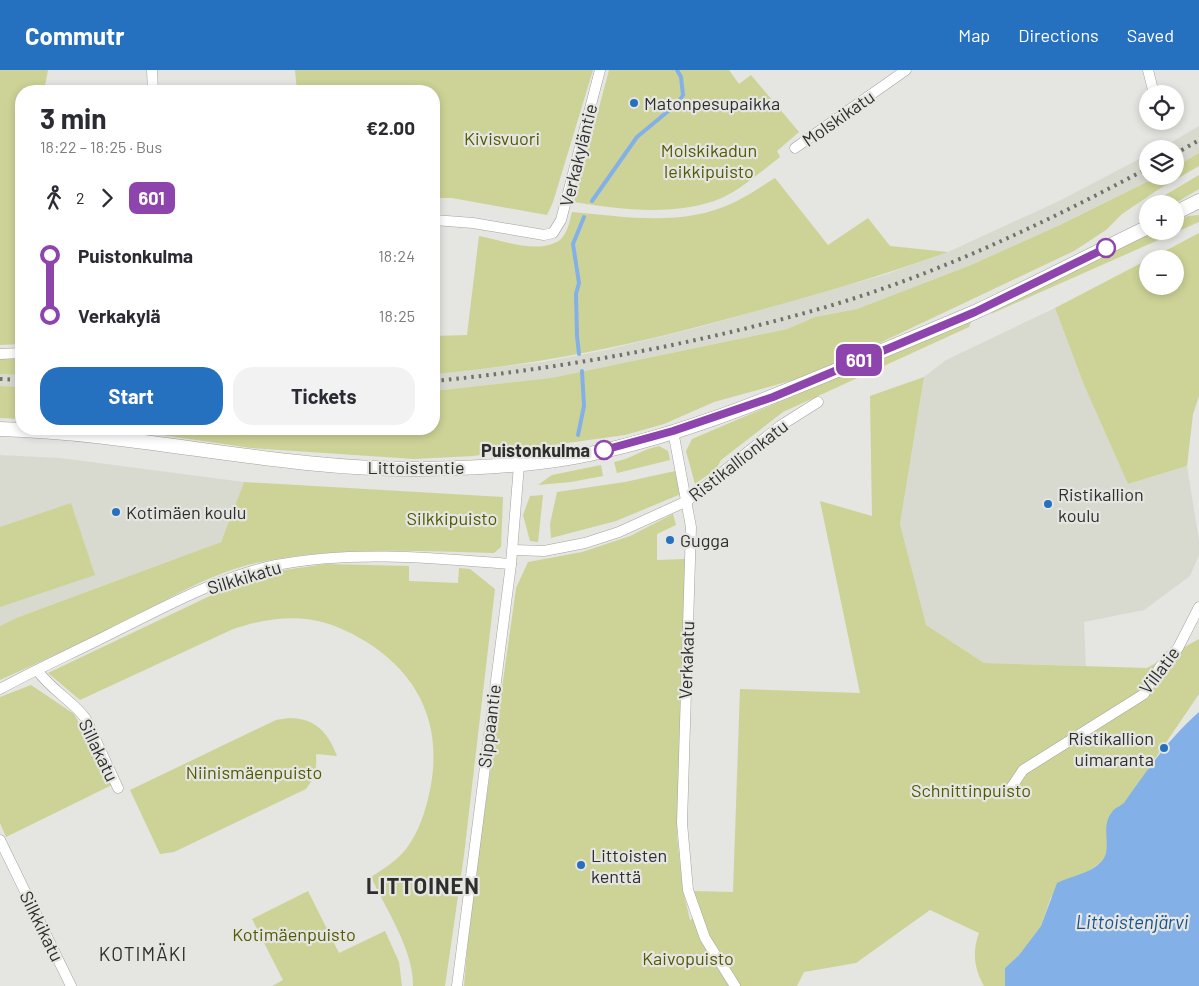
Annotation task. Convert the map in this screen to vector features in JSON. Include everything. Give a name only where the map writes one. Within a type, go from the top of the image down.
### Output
[{"type":"street","points":[[152,70],[153,85]]},
{"type":"street","name":"Verkakyläntie","points":[[440,221],[550,235],[557,229],[561,220],[600,70]]},
{"type":"street","name":"Molskikatu","points":[[795,148],[906,70]]},
{"type":"street","points":[[1148,70],[1152,85]]},
{"type":"street","points":[[1184,208],[1199,201]]},
{"type":"street","name":"Littoistentie","points":[[97,435],[328,466],[418,469],[519,465],[610,449],[673,431],[773,397],[975,312],[1139,231]]},
{"type":"street","points":[[0,354],[15,353]]},
{"type":"street","name":"Ristikallionkatu","points":[[512,550],[544,550],[585,543],[619,532],[687,501],[780,426],[818,402]]},
{"type":"street","name":"Littoistentie","points":[[0,429],[15,430]]},
{"type":"street","name":"Verkakatu","points":[[673,431],[691,527],[682,823],[688,890],[705,938],[735,986]]},
{"type":"street","name":"Sippaantie","points":[[456,986],[511,564],[519,465]]},
{"type":"street","name":"Silkkikatu","points":[[0,689],[195,593],[249,572],[276,565],[310,560],[376,557],[511,564]]},
{"type":"street","name":"Villatie","points":[[1010,791],[1023,770],[1144,694],[1160,667],[1178,648],[1199,607]]},
{"type":"street","name":"Sillakatu","points":[[38,670],[52,689],[79,710],[86,719],[118,788]]},
{"type":"street","name":"Silkkikatu","points":[[0,840],[71,986]]},
{"type":"shaded area","points":[[1199,126],[1199,153],[1184,162],[1184,140],[1175,140]]},
{"type":"shaded area","points":[[1139,159],[1139,185],[1141,185],[1062,224],[971,265],[857,309],[815,317],[787,329],[551,378],[440,390],[440,373],[543,362],[606,350],[696,328],[884,275],[948,252],[1059,201]]},
{"type":"shaded area","name":"Ristikallion koulu","points":[[1055,308],[1084,385],[1128,484],[1187,466],[1199,541],[1199,555],[1190,576],[1144,610],[1084,622],[1086,666],[984,663],[925,625],[900,524],[924,377],[946,360]]},
{"type":"shaded area","points":[[0,374],[15,375],[15,387],[0,386]]},
{"type":"shaded area","name":"Kotimäen koulu","points":[[0,455],[60,458],[244,482],[221,542],[16,618],[0,626]]},
{"type":"green space","points":[[0,70],[48,70],[45,85],[15,85],[15,344],[0,345]]},
{"type":"green space","name":"Kivisvuori","points":[[295,70],[593,70],[553,202],[547,215],[452,198],[440,198],[440,85],[296,85]]},
{"type":"green space","name":"Molskikadun leikkipuisto","points":[[609,70],[729,70],[739,84],[751,75],[799,132],[777,151],[780,157],[740,188],[714,201],[697,206],[661,210],[626,209],[574,202]]},
{"type":"green space","points":[[1199,153],[1199,166],[1184,175],[1184,162]]},
{"type":"green space","points":[[1199,175],[1199,189],[1184,198],[1184,195],[1165,195],[1184,185]]},
{"type":"green space","points":[[775,178],[828,245],[868,218],[890,246],[948,252],[817,294],[663,336],[550,359],[440,373],[440,336],[467,335],[479,236],[520,245],[541,246],[560,240],[568,227],[572,212],[634,218],[696,215],[716,210]]},
{"type":"green space","points":[[1141,185],[1166,185],[1150,195],[1139,195],[1139,202],[1122,214],[1106,230],[1074,251],[812,375],[714,402],[664,424],[625,435],[473,456],[414,459],[251,448],[162,435],[440,435],[440,390],[551,378],[787,329],[815,317],[857,309],[971,265],[1062,224]]},
{"type":"green space","points":[[1199,215],[1199,222],[1184,229],[1184,218]]},
{"type":"green space","points":[[1199,233],[1199,396],[1193,414],[1187,466],[1128,484],[1084,385],[1055,308],[1139,264],[1139,295],[1184,295],[1184,250],[1167,250]]},
{"type":"green space","points":[[1139,239],[1158,240],[991,314],[996,306]]},
{"type":"green space","points":[[967,322],[971,322],[969,327],[783,412],[721,460],[716,469],[695,484],[686,451],[692,439]]},
{"type":"green space","points":[[0,359],[15,359],[15,375],[0,374]]},
{"type":"green space","name":"Schnittinpuisto","points":[[924,377],[900,524],[926,625],[984,663],[1147,668],[1199,639],[1199,694],[1125,803],[1112,812],[1107,853],[1103,861],[1051,897],[1041,926],[1019,955],[1005,968],[1005,986],[984,986],[975,960],[975,947],[979,933],[930,910],[856,963],[804,972],[797,986],[464,986],[470,915],[516,588],[528,562],[582,552],[630,536],[673,514],[676,525],[657,534],[657,560],[685,559],[677,836],[683,890],[690,920],[700,915],[693,891],[733,892],[740,689],[860,693],[820,501],[872,516],[870,396]]},
{"type":"green space","points":[[0,386],[15,387],[15,419],[0,418]]},
{"type":"green space","points":[[659,446],[668,451],[670,460],[617,473],[614,462]]},
{"type":"green space","points":[[601,465],[603,476],[571,482],[538,485],[552,475]]},
{"type":"green space","points":[[675,471],[681,494],[616,521],[551,538],[550,524],[557,492],[625,482]]},
{"type":"green space","name":"Silkkipuisto","points":[[244,482],[503,497],[501,547],[494,553],[375,551],[315,554],[239,567],[192,587],[0,680],[0,626],[16,618],[221,542]]},
{"type":"green space","points":[[543,495],[538,542],[530,541],[523,515],[530,496]]},
{"type":"green space","points":[[71,503],[95,575],[0,607],[0,527]]},
{"type":"green space","points":[[326,564],[409,566],[409,581],[458,583],[459,568],[470,569],[495,589],[464,855],[445,986],[413,986],[409,959],[404,945],[371,877],[398,857],[415,835],[430,790],[433,767],[433,744],[430,724],[423,704],[413,686],[384,655],[347,631],[320,621],[292,618],[261,622],[231,630],[80,700],[48,673],[256,574]]},
{"type":"green space","points":[[31,685],[74,714],[112,785],[6,837],[0,823],[0,697]]},
{"type":"green space","name":"Niinismäenpuisto","points":[[289,718],[306,721],[319,728],[325,733],[337,756],[316,754],[315,773],[306,789],[174,852],[160,854],[130,790],[276,720]]},
{"type":"green space","name":"Kotimäenpuisto","points":[[308,891],[339,953],[385,931],[399,962],[402,986],[272,986],[283,980],[252,919]]},
{"type":"water","name":"Littoistenjärvi","points":[[1199,712],[1199,986],[1005,986],[1005,968],[1019,955],[1041,926],[1057,883],[1086,872],[1101,862],[1105,857],[1106,851],[1108,818],[1115,809],[1125,802],[1169,742]]},
{"type":"waterway","points":[[592,201],[637,137],[678,103],[683,95],[681,77],[677,70]]},
{"type":"waterway","points":[[579,354],[576,294],[579,283],[573,244],[584,217]]},
{"type":"waterway","points":[[578,435],[584,406],[582,371]]},
{"type":"railway","points":[[1184,149],[1199,140]]},
{"type":"railway","points":[[440,380],[526,370],[665,347],[756,326],[846,301],[935,269],[1022,232],[1139,173]]},
{"type":"railway","points":[[0,379],[15,380]]},
{"type":"bus line","name":"601","points":[[604,450],[673,431],[773,397],[975,312],[1106,248]]},
{"type":"place","name":"Matonpesupaikka","points":[[634,103]]},
{"type":"place","name":"Puistonkulma","points":[[604,450]]},
{"type":"place","name":"Ristikallion koulu","points":[[1048,504]]},
{"type":"place","name":"Kotimäen koulu","points":[[116,512]]},
{"type":"place","name":"Gugga","points":[[670,540]]},
{"type":"place","name":"Ristikallion uimaranta","points":[[1164,748]]},
{"type":"place","name":"Littoisten kenttä","points":[[581,865]]},
{"type":"district","name":"LITTOINEN","points":[[423,885]]},
{"type":"district","name":"KOTIMÄKI","points":[[143,953]]},
{"type":"park label","name":"Kaivopuisto","points":[[688,958]]}]
